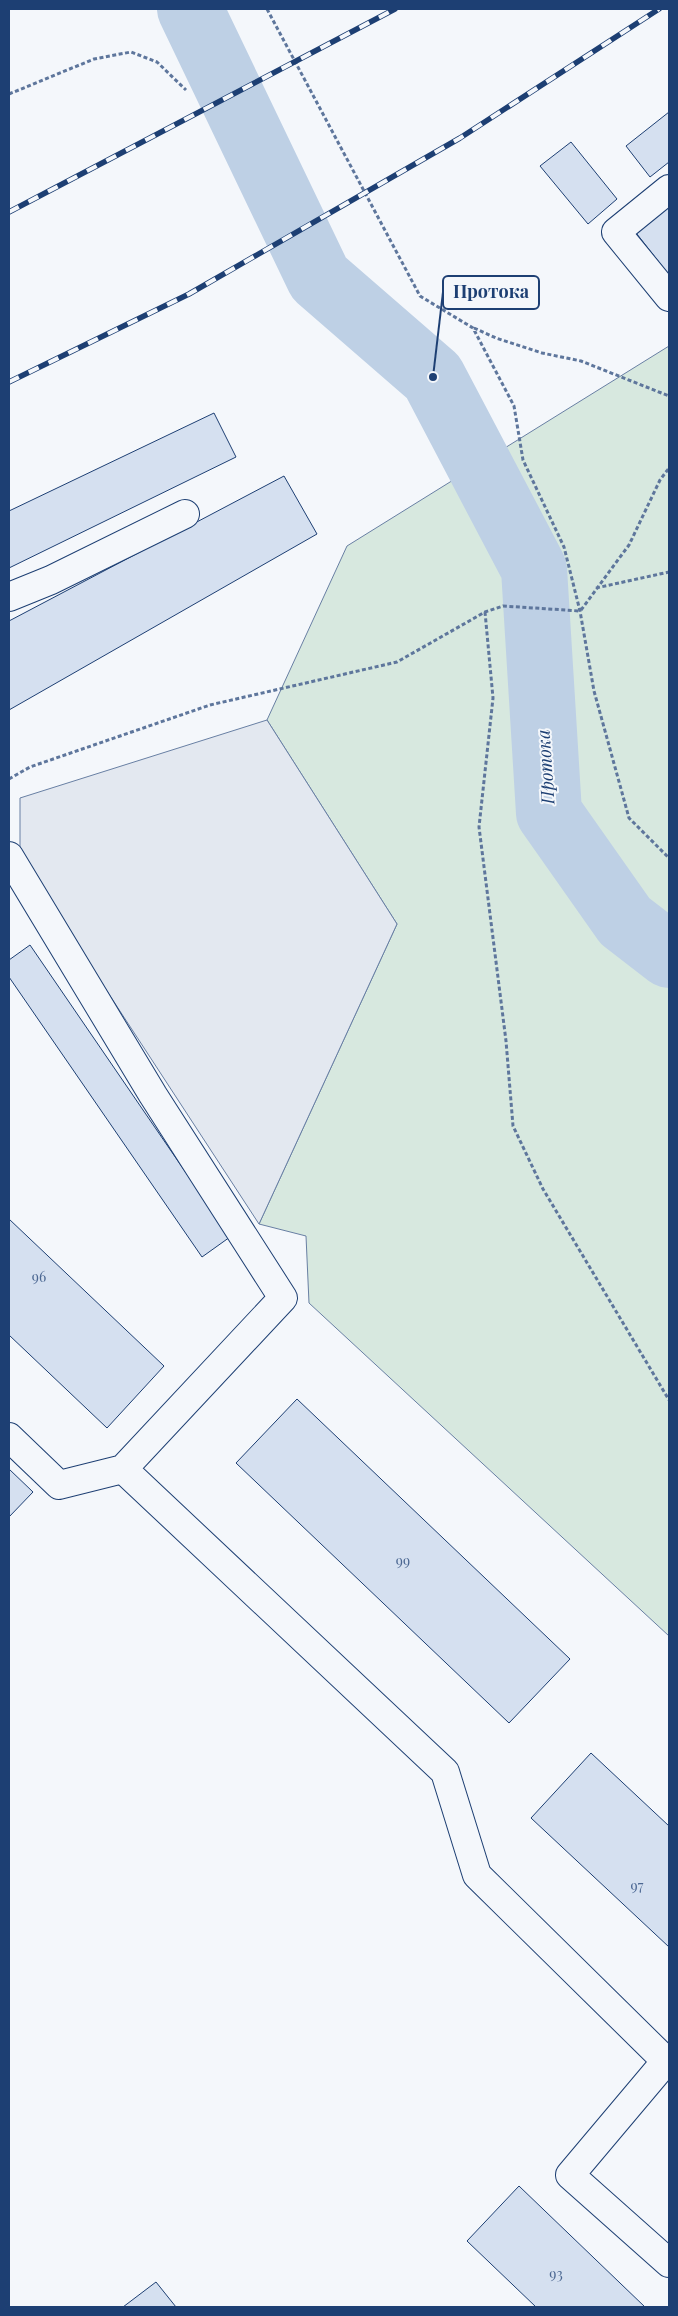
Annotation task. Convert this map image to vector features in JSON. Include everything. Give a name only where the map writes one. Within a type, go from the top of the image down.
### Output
[{"type":"lane","points":[[669,189],[616,232],[669,297]]},
{"type":"lane","points":[[9,597],[51,580],[185,514]]},
{"type":"lane","points":[[9,856],[153,1095],[283,1298],[123,1469],[60,1484],[9,1437]]},
{"type":"lane","points":[[123,1469],[445,1772],[477,1875],[668,2062],[570,2175],[669,2263]]},
{"type":"path","points":[[266,9],[420,296],[473,328],[496,338],[542,353],[581,361],[669,396]]},
{"type":"path","points":[[9,94],[94,59],[131,52],[157,62],[186,90]]},
{"type":"path","points":[[473,328],[514,406],[523,460],[564,547],[580,610],[594,691],[630,818],[669,858]]},
{"type":"path","points":[[580,610],[629,545],[660,480],[669,468]]},
{"type":"path","points":[[596,588],[669,572]]},
{"type":"path","points":[[9,779],[30,767],[210,705],[397,662],[485,612],[503,606],[580,610]]},
{"type":"path","points":[[485,612],[493,698],[479,827],[506,1041],[513,1126],[543,1189],[669,1400]]},
{"type":"shaded area","points":[[669,346],[669,1636],[309,1303],[306,1236],[259,1224],[397,924],[267,720],[347,546]]},
{"type":"shaded area","points":[[267,720],[397,924],[259,1224],[20,858],[20,798]]},
{"type":"building","points":[[669,112],[669,162],[650,177],[626,146]]},
{"type":"building","points":[[571,142],[617,199],[588,224],[540,166]]},
{"type":"building","points":[[669,200],[669,275],[633,229]]},
{"type":"building","points":[[214,413],[236,457],[9,568],[9,511]]},
{"type":"building","points":[[284,476],[317,534],[9,710],[9,621]]},
{"type":"building","points":[[30,945],[230,1237],[202,1257],[9,977],[9,960]]},
{"type":"building","points":[[9,1219],[164,1366],[107,1428],[9,1335]]},
{"type":"building","points":[[297,1399],[570,1659],[509,1723],[236,1463]]},
{"type":"building","points":[[9,1469],[33,1492],[9,1517]]},
{"type":"building","points":[[591,1753],[669,1826],[669,1947],[531,1818]]},
{"type":"building","points":[[519,2186],[645,2307],[536,2307],[467,2241]]},
{"type":"building","points":[[156,2282],[176,2307],[123,2307]]},
{"type":"waterway","name":"Протока","points":[[190,9],[319,278],[433,377],[534,569],[549,813],[625,921],[669,955]]},
{"type":"railway","points":[[9,212],[395,9]]},
{"type":"railway","points":[[9,382],[189,294],[460,138],[659,9]]},
{"type":"place","name":"Протока","points":[[433,377]]}]
